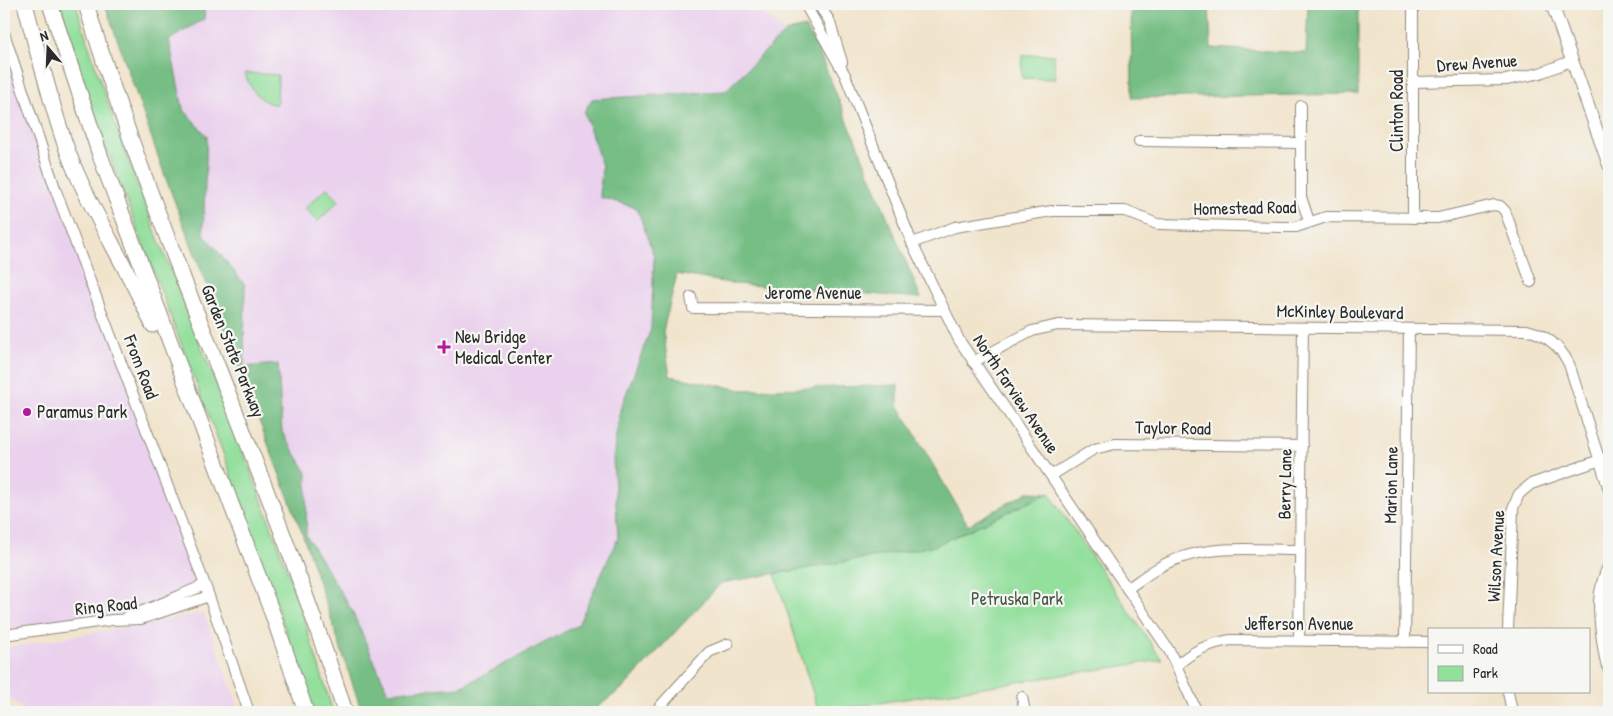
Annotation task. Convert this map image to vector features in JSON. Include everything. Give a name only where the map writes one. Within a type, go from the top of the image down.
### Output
[{"type":"highway","points":[[25,4],[57,120],[73,165],[130,274],[157,333],[187,388]]},
{"type":"highway","points":[[50,4],[101,158],[274,618],[306,712]]},
{"type":"highway","name":"Garden State Parkway","points":[[86,4],[125,123],[169,242],[283,529],[345,712]]},
{"type":"highway","points":[[95,4],[125,123]]},
{"type":"main road","points":[[1552,4],[1609,165]]},
{"type":"street","name":"North Farview Avenue","points":[[805,4],[845,75],[912,243],[944,310],[973,362],[1168,648],[1197,712]]},
{"type":"street","name":"North Farview Avenue","points":[[818,4],[829,20],[838,43],[845,75]]},
{"type":"street","name":"Clinton Road","points":[[1413,4],[1413,218]]},
{"type":"street","name":"From Road","points":[[4,33],[56,191],[205,585],[249,712]]},
{"type":"street","name":"Drew Avenue","points":[[1413,82],[1506,80],[1540,72],[1571,61]]},
{"type":"street","points":[[1301,106],[1301,197],[1309,221]]},
{"type":"street","points":[[1139,140],[1300,143]]},
{"type":"street","name":"Homestead Road","points":[[912,243],[956,227],[1052,211],[1125,211],[1144,220],[1171,225],[1296,227],[1309,221],[1335,216],[1438,218],[1487,206],[1500,206],[1508,219],[1531,282]]},
{"type":"street","name":"Jerome Avenue","points":[[691,297],[693,308],[944,310]]},
{"type":"street","name":"McKinley Boulevard","points":[[973,362],[1032,331],[1058,326],[1527,330],[1551,340],[1559,347],[1569,364],[1604,458],[1609,490]]},
{"type":"street","name":"Berry Lane","points":[[1299,640],[1303,328]]},
{"type":"street","name":"Marion Lane","points":[[1405,642],[1409,329]]},
{"type":"street","name":"Taylor Road","points":[[1052,476],[1094,449],[1115,444],[1302,446]]},
{"type":"street","name":"Wilson Avenue","points":[[1508,628],[1515,501],[1519,494],[1530,484],[1604,458]]},
{"type":"street","points":[[1127,588],[1161,566],[1191,554],[1221,550],[1300,550]]},
{"type":"street","points":[[1609,564],[1600,586],[1597,609],[1605,661],[1609,670]]},
{"type":"street","points":[[112,620],[154,608],[175,596],[205,585]]},
{"type":"street","name":"Ring Road","points":[[4,635],[112,620],[149,617],[209,596]]},
{"type":"street","name":"Jefferson Avenue","points":[[1176,666],[1196,650],[1219,642],[1299,640],[1428,642]]},
{"type":"street","points":[[655,712],[709,652],[728,644]]},
{"type":"street","points":[[1508,694],[1512,712]]},
{"type":"street","points":[[1022,697],[1026,712]]},
{"type":"shaded area","name":"New Bridge Medical Center","points":[[205,4],[752,4],[785,32],[725,91],[592,99],[584,112],[602,166],[600,197],[637,208],[654,256],[651,329],[620,410],[613,457],[618,538],[578,626],[461,687],[388,692],[351,609],[306,535],[307,473],[282,432],[278,364],[243,367],[245,285],[203,233],[207,136],[183,109],[169,40],[204,19]]},
{"type":"shaded area","points":[[4,33],[30,114],[205,585],[112,620],[4,635]]},
{"type":"shaded area","points":[[204,613],[240,712],[26,712],[4,694],[4,648]]},
{"type":"green space","points":[[60,4],[76,4],[120,138],[274,533],[305,622],[333,712],[314,712],[228,466],[94,116]]},
{"type":"green space","points":[[105,4],[205,4],[204,19],[169,40],[183,109],[207,136],[203,233],[245,285],[244,367],[278,364],[282,432],[307,473],[306,535],[351,609],[388,692],[461,687],[578,625],[618,538],[613,457],[620,410],[651,329],[654,256],[637,208],[600,197],[602,166],[584,112],[592,99],[725,91],[785,32],[805,27],[816,45],[921,298],[735,284],[677,274],[663,331],[670,376],[742,390],[898,385],[898,405],[968,525],[1028,492],[1049,493],[934,546],[721,583],[624,687],[591,712],[362,712],[303,535],[166,179]]},
{"type":"green space","points":[[1131,4],[1209,4],[1211,48],[1306,53],[1308,4],[1358,4],[1358,94],[1132,98]]},
{"type":"green space","points":[[1022,55],[1054,55],[1055,79],[1022,78]]},
{"type":"green space","points":[[245,73],[278,75],[277,104],[266,102],[256,94],[249,84]]},
{"type":"green space","points":[[327,188],[339,201],[317,222],[305,208]]},
{"type":"green space","name":"Petruska Park","points":[[1049,493],[1162,660],[819,712],[775,574],[934,546]]},
{"type":"place","name":"New Bridge Medical Center","points":[[444,347]]},
{"type":"place","name":"Paramus Park","points":[[27,412]]}]
